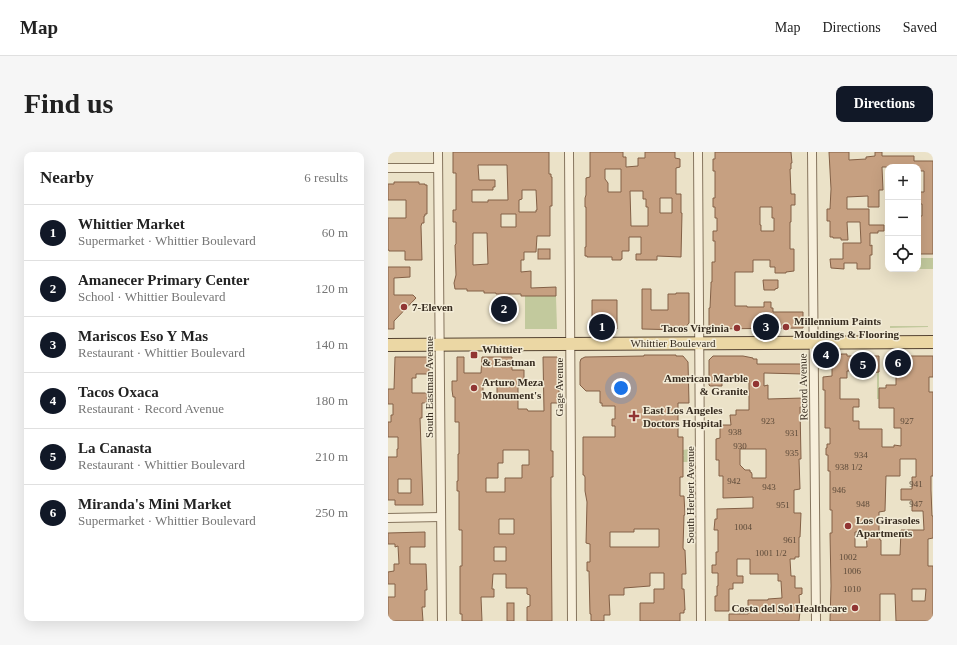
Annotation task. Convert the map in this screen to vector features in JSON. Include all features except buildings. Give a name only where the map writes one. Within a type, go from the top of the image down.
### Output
[{"type":"main road","name":"Whittier Boulevard","points":[[388,345],[933,342]]},
{"type":"street","name":"South Eastman Avenue","points":[[438,152],[442,621]]},
{"type":"street","name":"Gage Avenue","points":[[569,152],[572,621]]},
{"type":"street","name":"South Herbert Avenue","points":[[698,152],[701,621]]},
{"type":"street","name":"Record Avenue","points":[[812,152],[816,621]]},
{"type":"street","points":[[388,168],[438,168]]},
{"type":"street","points":[[388,518],[441,517]]},
{"type":"green space","points":[[921,258],[933,258],[933,269],[921,269]]},
{"type":"green space","points":[[525,296],[556,296],[557,329],[525,329]]},
{"type":"green space","points":[[890,326],[928,326],[928,327],[890,328]]},
{"type":"green space","points":[[877,372],[879,372],[879,399],[877,399]]},
{"type":"green space","points":[[689,449],[689,462],[683,462],[683,450]]},
{"type":"place","name":"7-Eleven","points":[[404,307]]},
{"type":"place","name":"Amanecer Primary Center","points":[[504,309]]},
{"type":"place","name":"Whittier Market","points":[[602,327]]},
{"type":"place","name":"Mariscos Eso Y Mas","points":[[766,327]]},
{"type":"place","name":"Millennium Paints Mouldings & Flooring","points":[[786,327]]},
{"type":"place","name":"Tacos Virginia","points":[[737,328]]},
{"type":"place","name":"Whittier & Eastman","points":[[474,355]]},
{"type":"place","name":"Tacos Oxaca","points":[[826,355]]},
{"type":"place","name":"Miranda's Mini Market","points":[[898,363]]},
{"type":"place","name":"La Canasta","points":[[863,365]]},
{"type":"place","name":"American Marble & Granite","points":[[756,384]]},
{"type":"place","name":"Arturo Meza Monument's","points":[[474,388]]},
{"type":"place","name":"East Los Angeles Doctors Hospital","points":[[634,416]]},
{"type":"place","name":"Los Girasoles Apartments","points":[[848,526]]},
{"type":"place","name":"Costa del Sol Healthcare","points":[[855,608]]}]
